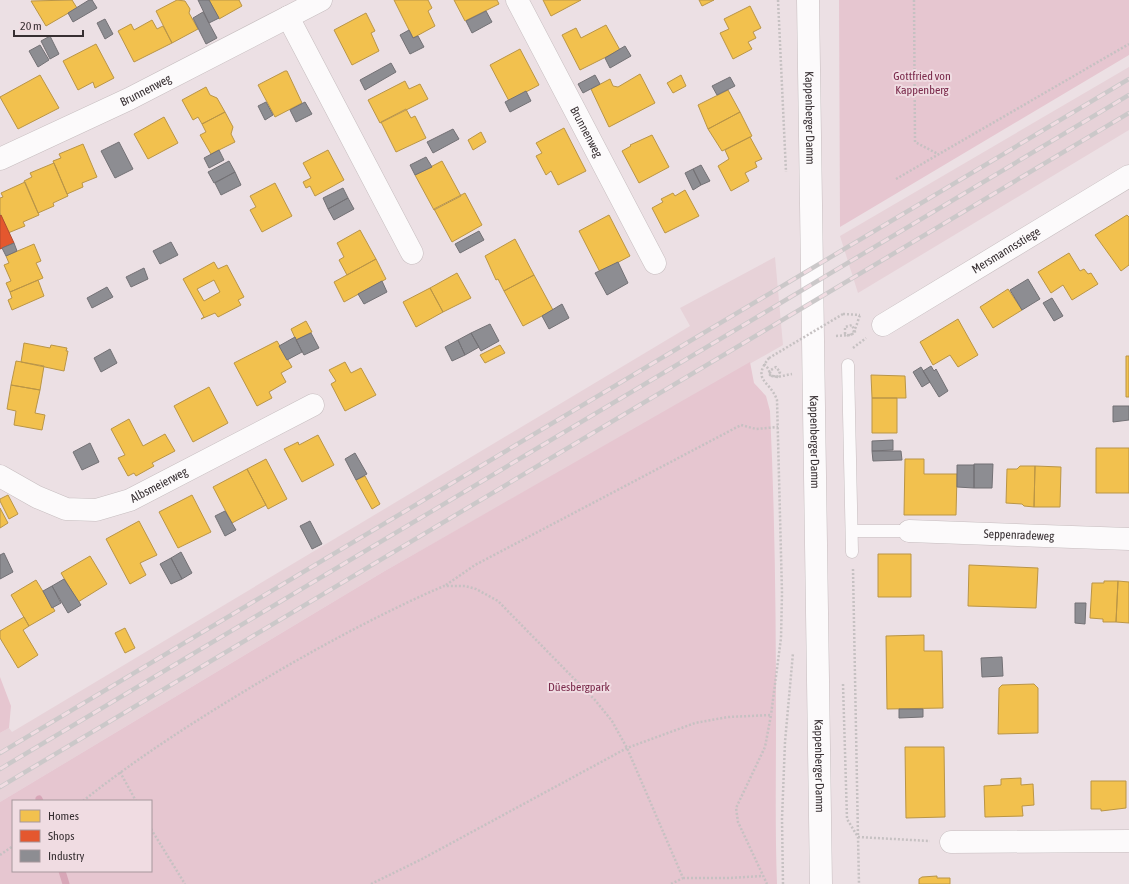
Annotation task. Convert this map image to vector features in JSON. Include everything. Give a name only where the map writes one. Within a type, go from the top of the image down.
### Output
[{"type":"street","name":"Brunnenweg","points":[[0,159],[129,99],[321,0]]},
{"type":"street","name":"Brunnenweg","points":[[517,0],[655,263]]},
{"type":"street","name":"Kappenberger Damm","points":[[808,0],[821,884]]},
{"type":"street","points":[[288,17],[412,253]]},
{"type":"street","name":"Mersmannsstiege","points":[[872,326],[1129,176]]},
{"type":"street","name":"Albsmeierweg","points":[[0,476],[37,497],[66,509],[96,510],[130,500],[313,405]]},
{"type":"street","name":"Seppenradeweg","points":[[909,531],[1129,539]]},
{"type":"street","points":[[951,842],[1129,841]]},
{"type":"lane","points":[[848,360],[852,552]]},
{"type":"lane","points":[[852,531],[909,531]]},
{"type":"path","points":[[778,0],[786,179]]},
{"type":"path","points":[[914,0],[915,142],[939,154]]},
{"type":"path","points":[[896,179],[1129,44]]},
{"type":"path","points":[[767,884],[738,822],[736,808],[765,747],[771,715],[781,638],[782,593],[777,400],[772,388],[763,380],[761,370],[769,358],[842,314],[860,315],[872,326],[864,340],[853,348],[848,360]]},
{"type":"path","points":[[842,335],[847,335],[852,335],[855,332],[854,328],[852,325],[845,327],[845,334],[849,336],[853,334],[855,330],[855,327],[860,315]]},
{"type":"path","points":[[791,343],[791,350]]},
{"type":"path","points":[[764,364],[769,369],[770,375],[773,377],[777,377],[779,375],[779,369],[772,368],[770,373],[772,376],[775,377],[782,375]]},
{"type":"path","points":[[791,366],[792,381]]},
{"type":"path","points":[[84,800],[120,772],[247,689],[321,646],[377,616],[444,586],[475,565],[741,425],[756,429],[778,427]]},
{"type":"path","points":[[852,552],[859,884]]},
{"type":"path","points":[[444,586],[465,586],[476,589],[498,601],[596,700],[612,721],[627,748],[683,878]]},
{"type":"path","points":[[783,884],[782,820],[785,742],[793,651]]},
{"type":"path","points":[[371,884],[422,859],[627,748],[695,723],[728,717],[771,715]]},
{"type":"path","points":[[844,744],[846,818],[858,837]]},
{"type":"path","points":[[120,772],[135,800]]},
{"type":"path","points":[[152,831],[185,884]]},
{"type":"path","points":[[858,837],[951,842]]},
{"type":"path","points":[[0,855],[12,847]]},
{"type":"path","points":[[671,884],[683,878],[763,876]]},
{"type":"shaded area","points":[[1129,67],[1129,130],[858,293],[840,236]]},
{"type":"shaded area","points":[[775,257],[783,345],[383,572],[0,802],[0,733],[9,728],[12,732],[690,326],[680,308]]},
{"type":"green space","name":"Gottfried von Kappenberg","points":[[839,0],[1129,0],[1129,55],[840,227]]},
{"type":"green space","name":"Düesbergpark","points":[[750,362],[754,383],[766,396],[770,411],[775,567],[777,884],[0,884],[0,802],[383,572]]},
{"type":"green space","points":[[0,677],[11,706],[9,728],[0,733]]},
{"type":"building: Homes","points":[[72,0],[77,8],[46,26],[31,1]]},
{"type":"building: Homes","points":[[177,0],[185,1],[190,9],[189,13],[198,29],[172,43],[156,11]]},
{"type":"building: Homes","points":[[209,0],[239,0],[242,6],[219,19]]},
{"type":"building: Homes","points":[[394,0],[428,0],[432,8],[428,11],[435,26],[413,38]]},
{"type":"building: Homes","points":[[454,0],[497,0],[499,4],[465,21]]},
{"type":"building: Homes","points":[[543,0],[581,0],[551,16]]},
{"type":"building: Homes","points":[[699,0],[714,0],[702,6]]},
{"type":"building: Homes","points":[[750,6],[761,28],[753,32],[756,38],[748,42],[752,49],[733,59],[720,33],[729,29],[724,19]]},
{"type":"building: Homes","points":[[366,13],[375,31],[371,33],[379,51],[352,65],[334,30]]},
{"type":"building: Homes","points":[[152,20],[157,29],[163,26],[172,43],[134,62],[118,31],[131,24],[134,30]]},
{"type":"building: Homes","points":[[606,25],[620,50],[580,70],[562,35],[576,28],[581,38]]},
{"type":"building: Homes","points":[[96,44],[114,78],[95,88],[93,82],[78,90],[63,61]]},
{"type":"building: Homes","points":[[520,49],[539,85],[509,101],[490,65]]},
{"type":"building: Homes","points":[[287,71],[302,103],[275,117],[258,85]]},
{"type":"building: Homes","points":[[640,74],[655,103],[609,127],[591,89],[610,79],[613,86],[618,87]]},
{"type":"building: Homes","points":[[40,75],[59,108],[18,129],[0,97]]},
{"type":"building: Homes","points":[[681,75],[686,86],[673,93],[667,83]]},
{"type":"building: Homes","points":[[405,81],[409,89],[420,84],[428,99],[380,123],[368,100]]},
{"type":"building: Homes","points":[[206,87],[210,95],[217,98],[225,112],[202,124],[198,117],[193,120],[182,100]]},
{"type":"building: Homes","points":[[728,90],[740,112],[708,129],[698,105]]},
{"type":"building: Homes","points":[[406,109],[411,118],[415,116],[426,138],[396,152],[381,122]]},
{"type":"building: Homes","points":[[225,112],[233,127],[231,134],[235,142],[211,154],[200,135],[206,132],[202,124]]},
{"type":"building: Homes","points":[[740,112],[752,136],[722,151],[708,129]]},
{"type":"building: Homes","points":[[164,117],[178,143],[148,159],[134,134]]},
{"type":"building: Homes","points":[[564,128],[586,171],[558,185],[551,171],[546,175],[536,156],[542,153],[536,143]]},
{"type":"building: Homes","points":[[481,132],[486,142],[473,150],[468,140]]},
{"type":"building: Homes","points":[[652,135],[669,167],[639,183],[622,151],[631,146],[630,145]]},
{"type":"building: Homes","points":[[750,137],[762,159],[755,162],[757,167],[745,173],[749,181],[731,191],[718,166],[729,159],[725,150]]},
{"type":"building: Homes","points":[[83,144],[97,177],[82,183],[83,187],[67,194],[53,161],[61,158],[59,154]]},
{"type":"building: Homes","points":[[328,150],[344,180],[315,196],[310,186],[306,188],[303,182],[311,178],[303,163]]},
{"type":"building: Homes","points":[[442,161],[461,196],[434,210],[415,175]]},
{"type":"building: Homes","points":[[54,163],[68,196],[53,203],[54,206],[38,213],[24,181],[32,177],[30,173]]},
{"type":"building: Homes","points":[[25,182],[39,215],[23,222],[25,226],[8,233],[0,213],[0,198],[3,197],[1,193]]},
{"type":"building: Homes","points":[[275,183],[292,216],[262,232],[250,210],[256,207],[250,196]]},
{"type":"building: Homes","points":[[685,190],[699,216],[665,233],[652,208],[663,202],[661,199],[673,193],[675,196]]},
{"type":"building: Homes","points":[[465,193],[482,225],[452,242],[434,209]]},
{"type":"building: Homes","points":[[609,215],[630,256],[600,272],[579,231]]},
{"type":"building: Homes","points":[[1127,215],[1129,217],[1129,265],[1121,271],[1095,235]]},
{"type":"building: Homes","points":[[360,230],[376,259],[347,275],[339,260],[344,257],[337,243]]},
{"type":"building: Homes","points":[[515,239],[534,275],[504,291],[498,279],[496,280],[485,256]]},
{"type":"building: Homes","points":[[34,244],[41,261],[36,263],[43,278],[10,292],[6,283],[11,281],[4,265],[9,263],[6,256]]},
{"type":"building: Homes","points":[[1069,253],[1080,271],[1084,269],[1088,274],[1091,273],[1098,284],[1072,300],[1063,285],[1051,293],[1038,272]]},
{"type":"building: Homes","points":[[376,259],[386,279],[344,302],[334,282]]},
{"type":"building: Homes","points":[[214,262],[218,269],[227,265],[244,297],[238,300],[241,305],[218,317],[215,313],[201,319],[204,317],[183,279]],"holes":[[[214,280],[220,292],[204,301],[197,289]]]},
{"type":"building: Homes","points":[[457,273],[471,298],[443,312],[430,288]]},
{"type":"building: Homes","points":[[534,275],[553,310],[523,326],[504,291]]},
{"type":"building: Homes","points":[[38,280],[44,296],[12,310],[8,300],[12,298],[10,292]]},
{"type":"building: Homes","points":[[430,288],[443,312],[416,327],[403,302]]},
{"type":"building: Homes","points":[[1008,289],[1022,310],[993,328],[980,307]]},
{"type":"building: Homes","points":[[958,319],[978,355],[958,367],[950,355],[933,365],[920,342]]},
{"type":"building: Homes","points":[[306,321],[312,332],[296,340],[291,329]]},
{"type":"building: Homes","points":[[277,341],[292,367],[281,373],[286,382],[269,392],[272,398],[257,406],[234,363]]},
{"type":"building: Homes","points":[[24,343],[50,348],[51,345],[67,348],[66,351],[68,351],[64,371],[21,362]]},
{"type":"building: Homes","points":[[500,345],[505,353],[485,363],[480,355]]},
{"type":"building: Homes","points":[[1126,356],[1129,356],[1129,397],[1126,397]]},
{"type":"building: Homes","points":[[16,361],[44,366],[40,390],[11,385]]},
{"type":"building: Homes","points":[[345,362],[351,373],[361,368],[376,395],[345,411],[331,384],[336,381],[329,370]]},
{"type":"building: Homes","points":[[871,375],[905,376],[906,398],[872,398]]},
{"type":"building: Homes","points":[[11,385],[40,390],[35,413],[45,415],[42,430],[14,425],[16,411],[7,409]]},
{"type":"building: Homes","points":[[209,387],[228,423],[193,442],[174,406]]},
{"type":"building: Homes","points":[[872,398],[897,398],[897,433],[872,433]]},
{"type":"building: Homes","points":[[129,419],[143,446],[165,434],[175,451],[152,463],[154,466],[136,476],[134,473],[128,476],[118,458],[125,455],[111,429]]},
{"type":"building: Homes","points":[[318,435],[334,465],[302,482],[284,449],[298,442],[299,445]]},
{"type":"building: Homes","points":[[1096,448],[1129,448],[1129,493],[1096,493]]},
{"type":"building: Homes","points":[[266,459],[287,499],[268,509],[247,469]]},
{"type":"building: Homes","points":[[905,459],[924,459],[924,474],[957,474],[956,515],[904,515]]},
{"type":"building: Homes","points":[[1020,466],[1035,466],[1034,507],[1024,506],[1022,504],[1006,503],[1007,469],[1017,469]]},
{"type":"building: Homes","points":[[1035,466],[1061,467],[1060,507],[1034,507]]},
{"type":"building: Homes","points":[[247,469],[266,505],[232,523],[213,487]]},
{"type":"building: Homes","points":[[365,476],[380,504],[372,509],[356,480]]},
{"type":"building: Homes","points":[[8,495],[18,514],[9,519],[0,501],[0,499]]},
{"type":"building: Homes","points":[[192,495],[211,532],[178,548],[159,512]]},
{"type":"building: Homes","points":[[0,508],[8,523],[0,528]]},
{"type":"building: Homes","points":[[139,521],[157,555],[140,563],[146,575],[130,584],[106,539]]},
{"type":"building: Homes","points":[[878,554],[911,554],[911,597],[878,597]]},
{"type":"building: Homes","points":[[90,556],[107,584],[78,602],[61,573]]},
{"type":"building: Homes","points":[[969,565],[1038,568],[1036,608],[968,606]]},
{"type":"building: Homes","points":[[36,580],[55,611],[29,626],[11,595]]},
{"type":"building: Homes","points":[[1104,581],[1118,581],[1116,622],[1103,622],[1103,619],[1090,618],[1092,583],[1104,583]]},
{"type":"building: Homes","points":[[1118,581],[1129,582],[1129,623],[1116,622]]},
{"type":"building: Homes","points":[[24,617],[29,626],[23,630],[38,655],[18,668],[0,638],[0,631]]},
{"type":"building: Homes","points":[[125,628],[135,648],[125,653],[115,633]]},
{"type":"building: Homes","points":[[924,635],[924,651],[942,651],[943,708],[887,709],[886,636]]},
{"type":"building: Homes","points":[[1034,684],[1038,688],[1038,733],[998,734],[999,688],[1002,685]]},
{"type":"building: Homes","points":[[905,747],[944,747],[945,817],[906,818]]},
{"type":"building: Homes","points":[[1021,778],[1021,785],[1033,784],[1034,805],[1022,806],[1023,816],[985,817],[984,786],[1001,785],[1001,779]]},
{"type":"building: Homes","points":[[1091,781],[1126,781],[1126,808],[1101,811],[1101,809],[1091,809]]},
{"type":"building: Homes","points":[[937,876],[937,878],[950,878],[950,884],[919,884],[919,879],[922,877]]},
{"type":"building: Shops","points":[[1,215],[14,243],[0,249],[0,216]]},
{"type":"building: Industry","points":[[89,0],[92,0],[97,8],[73,22],[68,13]]},
{"type":"building: Industry","points":[[198,0],[209,0],[219,18],[209,23]]},
{"type":"building: Industry","points":[[486,11],[492,22],[472,33],[466,21]]},
{"type":"building: Industry","points":[[203,12],[217,38],[206,44],[193,18]]},
{"type":"building: Industry","points":[[105,19],[113,34],[105,39],[97,23]]},
{"type":"building: Industry","points":[[409,30],[413,38],[418,36],[424,47],[410,54],[400,35]]},
{"type":"building: Industry","points":[[50,36],[59,54],[50,59],[41,41]]},
{"type":"building: Industry","points":[[40,45],[49,60],[38,67],[29,51]]},
{"type":"building: Industry","points":[[625,46],[631,56],[610,68],[605,58]]},
{"type":"building: Industry","points":[[391,63],[396,72],[365,90],[360,80]]},
{"type":"building: Industry","points":[[595,75],[600,84],[583,93],[578,84]]},
{"type":"building: Industry","points":[[730,77],[735,86],[717,95],[712,86]]},
{"type":"building: Industry","points":[[526,91],[531,101],[510,112],[505,102]]},
{"type":"building: Industry","points":[[266,102],[273,115],[265,120],[258,106]]},
{"type":"building: Industry","points":[[305,102],[312,114],[296,122],[290,110]]},
{"type":"building: Industry","points":[[453,129],[459,139],[433,153],[427,142]]},
{"type":"building: Industry","points":[[119,142],[133,169],[115,178],[101,151]]},
{"type":"building: Industry","points":[[219,150],[224,160],[209,168],[204,158]]},
{"type":"building: Industry","points":[[426,157],[432,167],[415,175],[410,165]]},
{"type":"building: Industry","points":[[229,161],[235,172],[214,183],[208,172]]},
{"type":"building: Industry","points":[[701,165],[710,181],[701,185],[693,169]]},
{"type":"building: Industry","points":[[693,169],[701,185],[693,190],[685,173]]},
{"type":"building: Industry","points":[[235,172],[241,185],[221,195],[215,183]]},
{"type":"building: Industry","points":[[343,188],[348,198],[328,209],[323,198]]},
{"type":"building: Industry","points":[[348,198],[354,209],[334,220],[328,209]]},
{"type":"building: Industry","points":[[479,231],[484,240],[460,253],[455,244]]},
{"type":"building: Industry","points":[[171,242],[178,255],[160,264],[153,251]]},
{"type":"building: Industry","points":[[14,243],[17,251],[6,256],[2,248]]},
{"type":"building: Industry","points":[[618,262],[628,283],[607,295],[595,273]]},
{"type":"building: Industry","points":[[144,268],[148,279],[131,287],[126,277]]},
{"type":"building: Industry","points":[[1028,279],[1040,299],[1022,310],[1010,290]]},
{"type":"building: Industry","points":[[382,281],[387,292],[364,304],[358,294]]},
{"type":"building: Industry","points":[[107,287],[113,297],[92,308],[87,298]]},
{"type":"building: Industry","points":[[1052,298],[1063,316],[1054,321],[1043,303]]},
{"type":"building: Industry","points":[[562,304],[569,318],[549,329],[542,316]]},
{"type":"building: Industry","points":[[490,324],[499,341],[481,351],[471,333]]},
{"type":"building: Industry","points":[[311,333],[319,348],[304,355],[296,340]]},
{"type":"building: Industry","points":[[471,333],[479,347],[465,355],[458,340]]},
{"type":"building: Industry","points":[[295,337],[302,352],[287,360],[279,346]]},
{"type":"building: Industry","points":[[458,340],[465,355],[452,361],[445,347]]},
{"type":"building: Industry","points":[[110,349],[117,363],[101,372],[94,358]]},
{"type":"building: Industry","points":[[931,366],[934,371],[936,369],[948,391],[939,397],[923,371]]},
{"type":"building: Industry","points":[[921,367],[930,382],[922,387],[913,372]]},
{"type":"building: Industry","points":[[1113,406],[1129,406],[1129,420],[1113,422]]},
{"type":"building: Industry","points":[[893,440],[893,450],[872,451],[872,441]]},
{"type":"building: Industry","points":[[90,443],[99,462],[82,470],[73,452]]},
{"type":"building: Industry","points":[[872,451],[901,451],[902,460],[873,461]]},
{"type":"building: Industry","points":[[355,453],[367,474],[356,480],[345,459]]},
{"type":"building: Industry","points":[[974,464],[993,464],[992,488],[974,488]]},
{"type":"building: Industry","points":[[957,465],[974,465],[974,488],[957,487]]},
{"type":"building: Industry","points":[[225,511],[236,530],[225,536],[215,516]]},
{"type":"building: Industry","points":[[310,521],[322,544],[312,549],[300,526]]},
{"type":"building: Industry","points":[[181,552],[192,573],[182,579],[171,558]]},
{"type":"building: Industry","points":[[4,553],[13,572],[0,579],[0,555]]},
{"type":"building: Industry","points":[[171,558],[182,579],[171,584],[160,564]]},
{"type":"building: Industry","points":[[64,579],[81,605],[68,613],[52,586]]},
{"type":"building: Industry","points":[[52,586],[61,603],[52,608],[43,591]]},
{"type":"building: Industry","points":[[1075,603],[1086,603],[1085,624],[1075,623]]},
{"type":"building: Industry","points":[[1002,657],[1003,676],[982,677],[981,658]]},
{"type":"building: Industry","points":[[899,709],[923,709],[923,717],[899,718]]},
{"type":"waterway","points":[[62,872],[66,884]]},
{"type":"railway","points":[[0,753],[1129,79]]},
{"type":"railway","points":[[0,769],[1129,95]]},
{"type":"railway","points":[[0,787],[1129,113]]}]
